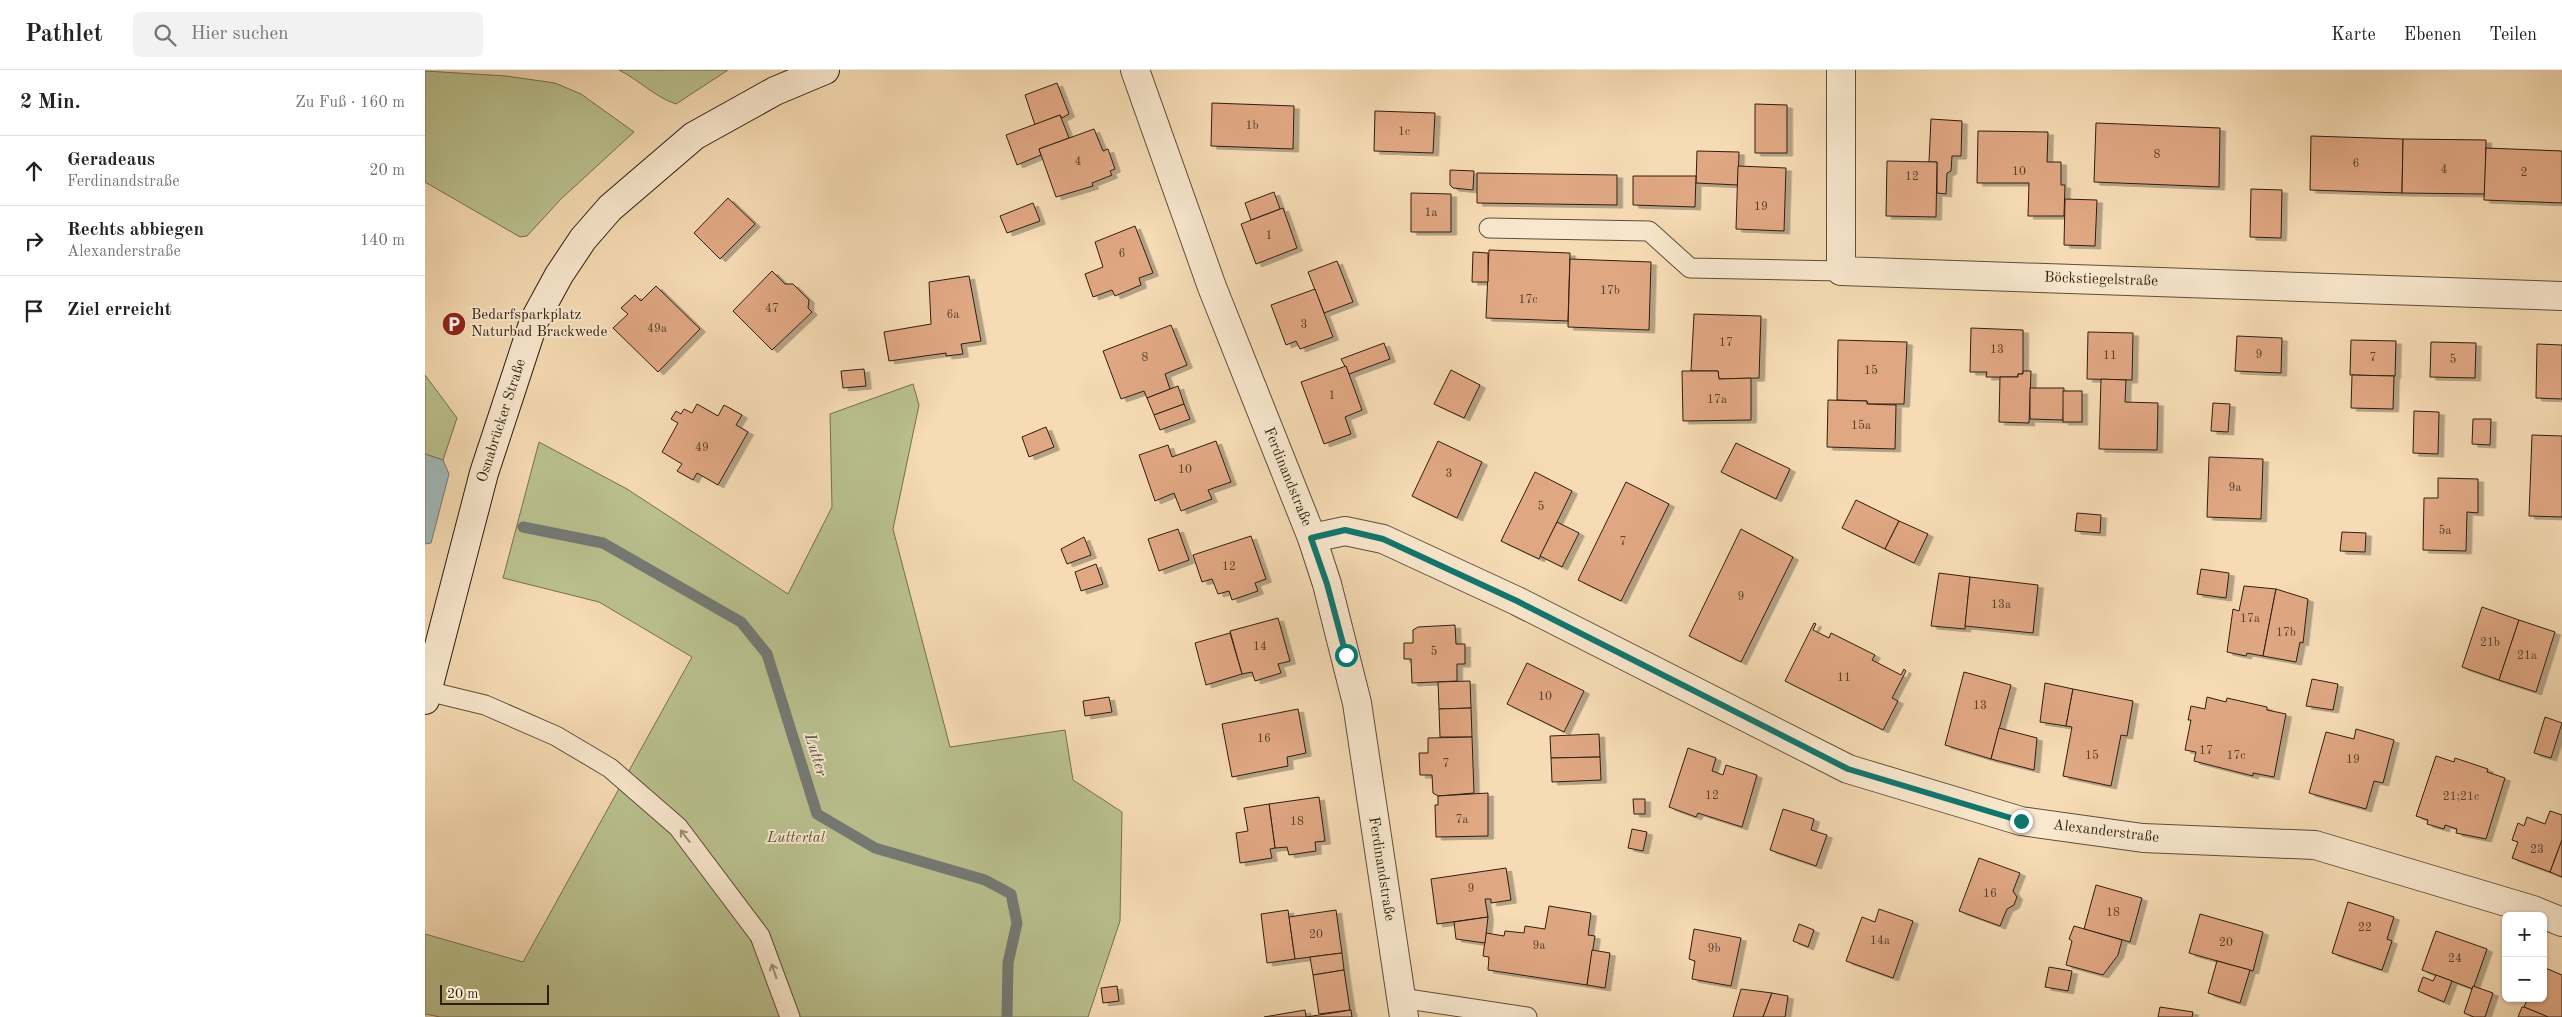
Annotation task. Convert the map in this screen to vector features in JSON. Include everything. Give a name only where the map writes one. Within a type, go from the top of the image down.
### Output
[{"type":"street","name":"Osnabrücker Straße","points":[[426,695],[484,473],[534,321],[559,275],[583,239],[610,208],[694,136],[775,91],[825,70]]},
{"type":"street","name":"Ferdinandstraße","points":[[1135,70],[1212,287],[1311,538],[1327,584],[1357,703],[1402,1007]]},
{"type":"street","points":[[1841,70],[1841,272]]},
{"type":"street","name":"Böckstiegelstraße","points":[[1841,272],[2562,296]]},
{"type":"street","name":"Alexanderstraße","points":[[1311,538],[1345,530],[1383,539],[1517,601],[1848,769],[2021,821],[2143,838],[2315,845],[2533,910],[2562,922]]},
{"type":"lane","points":[[1489,228],[1649,231],[1689,268],[1841,272]]},
{"type":"lane","points":[[426,695],[485,705],[556,736],[610,768],[678,827],[760,936],[790,1017]]},
{"type":"lane","points":[[1402,1007],[1527,1017]]},
{"type":"green space","points":[[619,70],[728,70],[676,104],[661,97]]},
{"type":"green space","points":[[425,71],[506,76],[555,83],[581,94],[634,132],[561,199],[527,236],[520,237],[425,182]]},
{"type":"green space","points":[[425,375],[457,418],[443,460],[425,454]]},
{"type":"green space","name":"Luttertal","points":[[913,384],[919,405],[893,529],[950,747],[1065,730],[1073,780],[1122,812],[1120,921],[1088,1017],[440,1017],[425,1014],[425,934],[523,962],[692,657],[599,602],[503,578],[539,442],[627,489],[788,594],[832,507],[830,414]]},
{"type":"shaded area","points":[[425,454],[443,460],[449,474],[431,543],[425,544]]},
{"type":"building","points":[[1057,83],[1069,114],[1062,118],[1060,115],[1035,125],[1025,95]]},
{"type":"building","points":[[1212,103],[1294,106],[1293,149],[1211,146]]},
{"type":"building","points":[[1755,104],[1787,105],[1787,153],[1755,153]]},
{"type":"building","points":[[1375,111],[1435,113],[1433,153],[1374,151]]},
{"type":"building","points":[[1060,115],[1069,138],[1039,149],[1041,155],[1017,165],[1006,135]]},
{"type":"building","points":[[1931,119],[1962,121],[1961,156],[1952,156],[1951,171],[1947,173],[1946,194],[1937,193],[1937,162],[1929,162]]},
{"type":"building","points":[[2096,123],[2220,128],[2219,187],[2094,182]]},
{"type":"building","points":[[1094,129],[1103,151],[1108,149],[1115,169],[1110,171],[1112,175],[1092,183],[1093,186],[1056,197],[1039,149]]},
{"type":"building","points":[[1978,131],[2048,132],[2047,162],[2061,162],[2061,185],[2065,185],[2064,216],[2028,216],[2029,183],[1977,183]]},
{"type":"building","points":[[2311,136],[2403,139],[2402,193],[2310,190]]},
{"type":"building","points":[[2403,139],[2486,140],[2485,194],[2402,193]]},
{"type":"building","points":[[2486,148],[2562,151],[2562,203],[2484,200]]},
{"type":"building","points":[[1697,151],[1739,152],[1738,185],[1696,183]]},
{"type":"building","points":[[1887,161],[1937,162],[1936,217],[1886,216]]},
{"type":"building","points":[[1738,166],[1786,168],[1784,231],[1736,229]]},
{"type":"building","points":[[1450,170],[1474,171],[1473,190],[1453,188],[1450,185]]},
{"type":"building","points":[[1477,173],[1617,175],[1617,205],[1477,203]]},
{"type":"building","points":[[1633,176],[1696,176],[1695,207],[1633,205]]},
{"type":"building","points":[[2251,189],[2282,190],[2281,238],[2250,237]]},
{"type":"building","points":[[1274,192],[1280,209],[1251,220],[1245,203]]},
{"type":"building","points":[[1411,193],[1451,194],[1451,232],[1411,232]]},
{"type":"building","points":[[728,198],[755,224],[720,259],[694,233]]},
{"type":"building","points":[[2065,199],[2097,200],[2095,246],[2064,245]]},
{"type":"building","points":[[1033,203],[1040,221],[1007,233],[1000,216]]},
{"type":"building","points":[[1283,208],[1297,248],[1256,264],[1241,224]]},
{"type":"building","points":[[1135,226],[1153,273],[1139,278],[1141,285],[1115,296],[1112,290],[1093,297],[1085,274],[1103,267],[1095,242]]},
{"type":"building","points":[[1489,250],[1570,253],[1568,321],[1486,318]]},
{"type":"building","points":[[1473,252],[1488,253],[1488,282],[1472,282]]},
{"type":"building","points":[[1570,259],[1651,262],[1649,330],[1568,327]]},
{"type":"building","points":[[1337,261],[1353,302],[1324,313],[1308,272]]},
{"type":"building","points":[[772,271],[785,284],[793,284],[809,300],[808,308],[812,312],[772,350],[733,311]]},
{"type":"building","points":[[969,276],[981,341],[961,344],[963,354],[946,356],[946,353],[889,361],[884,332],[931,324],[929,282]]},
{"type":"building","points":[[656,286],[700,329],[658,372],[613,328],[628,314],[621,308],[635,295],[641,301]]},
{"type":"building","points":[[1315,289],[1333,337],[1300,349],[1296,341],[1286,345],[1271,305]]},
{"type":"building","points":[[1694,314],[1761,316],[1759,378],[1719,379],[1718,371],[1691,371]]},
{"type":"building","points":[[1171,325],[1187,365],[1165,374],[1170,389],[1147,398],[1144,391],[1121,399],[1103,351]]},
{"type":"building","points":[[1971,328],[2023,330],[2023,374],[2018,374],[2018,377],[1986,377],[1987,372],[1970,372]]},
{"type":"building","points":[[2088,332],[2133,333],[2132,380],[2087,379]]},
{"type":"building","points":[[2237,336],[2282,338],[2281,373],[2235,371]]},
{"type":"building","points":[[1838,340],[1907,342],[1904,404],[1867,404],[1867,401],[1837,400]]},
{"type":"building","points":[[2351,340],[2396,341],[2395,376],[2350,375]]},
{"type":"building","points":[[2431,342],[2476,343],[2475,378],[2430,377]]},
{"type":"building","points":[[1384,343],[1390,359],[1349,374],[1341,359]]},
{"type":"building","points":[[2537,344],[2562,345],[2562,399],[2536,398]]},
{"type":"building","points":[[1346,366],[1362,410],[1345,417],[1351,434],[1324,444],[1301,382]]},
{"type":"building","points":[[864,369],[866,386],[843,388],[841,371]]},
{"type":"building","points":[[1451,370],[1480,385],[1464,418],[1434,404]]},
{"type":"building","points":[[1682,371],[1718,371],[1719,379],[1751,378],[1751,420],[1683,421]]},
{"type":"building","points":[[2023,371],[2031,371],[2029,423],[1999,422],[2000,377],[2018,377],[2018,374],[2023,374]]},
{"type":"building","points":[[2352,375],[2394,376],[2393,409],[2351,408]]},
{"type":"building","points":[[2101,379],[2126,380],[2125,402],[2158,403],[2157,450],[2099,449]]},
{"type":"building","points":[[1178,386],[1184,404],[1154,415],[1147,398]]},
{"type":"building","points":[[2030,388],[2064,388],[2063,420],[2030,419]]},
{"type":"building","points":[[2063,391],[2082,391],[2082,422],[2063,422]]},
{"type":"building","points":[[1828,400],[1867,401],[1867,404],[1896,405],[1895,449],[1827,447]]},
{"type":"building","points":[[2213,403],[2230,404],[2228,432],[2211,431]]},
{"type":"building","points":[[697,404],[718,416],[724,405],[742,415],[736,425],[748,432],[718,485],[697,473],[693,480],[677,471],[682,464],[662,452],[678,423],[671,419],[676,411],[681,414],[684,409],[692,413]]},
{"type":"building","points":[[1184,404],[1190,419],[1160,430],[1154,415]]},
{"type":"building","points":[[2414,411],[2439,412],[2438,454],[2413,453]]},
{"type":"building","points":[[2473,419],[2491,419],[2490,445],[2472,444]]},
{"type":"building","points":[[1046,427],[1054,447],[1029,457],[1022,437]]},
{"type":"building","points":[[2532,435],[2562,436],[2562,517],[2529,516]]},
{"type":"building","points":[[1216,441],[1231,482],[1208,490],[1212,499],[1181,511],[1174,493],[1155,501],[1139,455],[1168,445],[1172,457]]},
{"type":"building","points":[[1438,441],[1482,462],[1457,518],[1412,496]]},
{"type":"building","points":[[1736,443],[1790,469],[1776,499],[1721,472]]},
{"type":"building","points":[[2209,457],[2263,459],[2261,519],[2207,517]]},
{"type":"building","points":[[1535,472],[1572,491],[1539,559],[1501,541]]},
{"type":"building","points":[[2438,478],[2478,479],[2478,513],[2467,512],[2466,551],[2423,550],[2424,498],[2438,498]]},
{"type":"building","points":[[1626,482],[1669,504],[1621,601],[1578,580]]},
{"type":"building","points":[[1856,500],[1899,521],[1885,549],[1842,528]]},
{"type":"building","points":[[2077,513],[2101,515],[2100,533],[2075,531]]},
{"type":"building","points":[[1899,521],[1928,534],[1914,563],[1885,549]]},
{"type":"building","points":[[1557,522],[1579,533],[1562,567],[1540,556]]},
{"type":"building","points":[[1178,529],[1189,560],[1159,571],[1148,539]]},
{"type":"building","points":[[1741,529],[1793,557],[1741,662],[1689,636]]},
{"type":"building","points":[[2342,532],[2366,533],[2365,552],[2340,551]]},
{"type":"building","points":[[1251,536],[1266,579],[1255,583],[1258,591],[1232,600],[1229,591],[1218,594],[1212,579],[1202,582],[1193,555]]},
{"type":"building","points":[[1084,537],[1091,555],[1067,564],[1061,549]]},
{"type":"building","points":[[1096,564],[1103,584],[1081,591],[1075,572]]},
{"type":"building","points":[[2201,569],[2229,573],[2226,598],[2197,594]]},
{"type":"building","points":[[1939,573],[1970,577],[1965,629],[1931,626]]},
{"type":"building","points":[[1970,577],[2038,585],[2033,633],[1965,626]]},
{"type":"building","points":[[2244,586],[2276,589],[2263,656],[2247,653],[2246,656],[2227,652],[2233,609],[2239,611]]},
{"type":"building","points":[[2276,589],[2308,599],[2303,643],[2300,642],[2296,662],[2263,656]]},
{"type":"building","points":[[2482,607],[2519,620],[2499,680],[2462,667]]},
{"type":"building","points":[[1278,618],[1290,661],[1278,664],[1281,673],[1255,681],[1252,672],[1242,674],[1230,631]]},
{"type":"building","points":[[2519,620],[2555,632],[2536,692],[2499,680]]},
{"type":"building","points":[[1814,623],[1816,624],[1813,630],[1829,638],[1831,633],[1875,655],[1872,660],[1901,675],[1904,669],[1906,671],[1892,698],[1898,701],[1883,730],[1785,681]]},
{"type":"building","points":[[1455,625],[1456,644],[1465,644],[1465,664],[1457,664],[1457,681],[1412,683],[1411,659],[1404,659],[1404,643],[1413,643],[1413,630],[1418,627]]},
{"type":"building","points":[[1230,633],[1242,674],[1206,685],[1195,643]]},
{"type":"building","points":[[1527,663],[1584,691],[1564,732],[1507,704]]},
{"type":"building","points":[[1964,672],[2011,685],[1991,759],[1945,745]]},
{"type":"building","points":[[2312,679],[2338,684],[2333,710],[2306,706]]},
{"type":"building","points":[[1470,681],[1471,708],[1439,709],[1438,682]]},
{"type":"building","points":[[2045,683],[2073,689],[2066,726],[2040,722]]},
{"type":"building","points":[[2073,689],[2133,701],[2127,736],[2121,735],[2111,786],[2063,776],[2072,727],[2066,726]]},
{"type":"building","points":[[1109,697],[1112,712],[1085,716],[1083,701]]},
{"type":"building","points":[[2207,697],[2226,702],[2227,698],[2267,707],[2267,710],[2286,714],[2274,777],[2253,773],[2253,776],[2194,761],[2196,752],[2185,750],[2191,720],[2188,720],[2191,706],[2205,709]]},
{"type":"building","points":[[1471,708],[1472,737],[1440,737],[1439,709]]},
{"type":"building","points":[[1298,709],[1306,753],[1287,757],[1288,766],[1232,777],[1222,724]]},
{"type":"building","points":[[2545,717],[2562,723],[2551,758],[2534,753]]},
{"type":"building","points":[[1999,728],[2037,738],[2034,770],[1991,759]]},
{"type":"building","points":[[2356,729],[2394,740],[2383,783],[2374,781],[2366,809],[2309,793],[2326,732],[2354,739]]},
{"type":"building","points":[[1599,734],[1600,757],[1551,758],[1550,736]]},
{"type":"building","points":[[1472,737],[1474,793],[1438,796],[1433,793],[1432,775],[1420,775],[1419,753],[1428,753],[1428,738]]},
{"type":"building","points":[[1688,748],[1716,758],[1712,771],[1723,775],[1726,765],[1757,775],[1742,827],[1698,813],[1696,817],[1669,807]]},
{"type":"building","points":[[2436,756],[2454,762],[2455,758],[2488,769],[2487,772],[2505,778],[2486,839],[2456,833],[2457,829],[2445,825],[2444,829],[2427,824],[2428,820],[2416,816]]},
{"type":"building","points":[[1600,757],[1601,780],[1552,782],[1551,758]]},
{"type":"building","points":[[1488,793],[1488,836],[1436,837],[1435,805],[1438,805],[1438,796]]},
{"type":"building","points":[[1319,797],[1325,841],[1315,842],[1316,851],[1289,855],[1287,847],[1275,848],[1269,804]]},
{"type":"building","points":[[1633,799],[1645,799],[1645,814],[1634,814]]},
{"type":"building","points":[[1269,804],[1275,848],[1270,849],[1272,858],[1240,863],[1236,833],[1248,831],[1244,808]]},
{"type":"building","points":[[1783,809],[1814,819],[1811,830],[1827,835],[1816,866],[1770,850]]},
{"type":"building","points":[[2550,811],[2562,815],[2562,840],[2550,872],[2512,858],[2518,842],[2512,840],[2518,823],[2524,826],[2527,817],[2545,824]]},
{"type":"building","points":[[1632,829],[1647,832],[1643,851],[1628,848]]},
{"type":"building","points":[[2562,840],[2562,877],[2550,872]]},
{"type":"building","points":[[1979,858],[2020,873],[2013,891],[2017,897],[2014,905],[2007,909],[2000,926],[1959,911]]},
{"type":"building","points":[[1506,868],[1511,900],[1491,903],[1491,899],[1485,899],[1488,917],[1437,924],[1431,879]]},
{"type":"building","points":[[2096,885],[2142,898],[2130,942],[2084,929]]},
{"type":"building","points":[[2348,902],[2394,917],[2387,939],[2392,941],[2382,970],[2332,953]]},
{"type":"building","points":[[1549,906],[1591,913],[1588,935],[1595,936],[1587,985],[1488,970],[1489,957],[1483,956],[1486,933],[1504,936],[1505,931],[1524,933],[1525,926],[1545,929]]},
{"type":"building","points":[[1879,909],[1913,921],[1893,978],[1846,961],[1862,917],[1875,922]]},
{"type":"building","points":[[1288,910],[1295,959],[1267,963],[1261,914]]},
{"type":"building","points":[[1336,910],[1342,953],[1295,959],[1289,917]]},
{"type":"building","points":[[2200,914],[2263,932],[2253,971],[2189,953]]},
{"type":"building","points":[[1488,917],[1485,943],[1456,939],[1454,922]]},
{"type":"building","points":[[1799,924],[1814,930],[1808,947],[1793,941]]},
{"type":"building","points":[[2074,926],[2122,940],[2118,955],[2103,975],[2066,965],[2072,941],[2069,939]]},
{"type":"building","points":[[1694,929],[1741,938],[1731,986],[1692,979],[1695,961],[1689,959]]},
{"type":"building","points":[[2436,931],[2487,949],[2473,989],[2422,970]]},
{"type":"building","points":[[1592,950],[1610,953],[1605,988],[1587,985]]},
{"type":"building","points":[[1342,953],[1344,970],[1313,975],[1310,957]]},
{"type":"building","points":[[2217,961],[2250,970],[2240,1003],[2208,993]]},
{"type":"building","points":[[2049,967],[2072,971],[2068,991],[2045,987]]},
{"type":"building","points":[[2547,969],[2562,975],[2562,1017],[2548,1017],[2524,1007],[2526,1002],[2547,1002]]},
{"type":"building","points":[[1344,970],[1350,1010],[1319,1014],[1313,975]]},
{"type":"building","points":[[2436,975],[2452,981],[2444,1002],[2418,991],[2423,977],[2433,981]]},
{"type":"building","points":[[1117,986],[1119,1001],[1103,1003],[1101,988]]},
{"type":"building","points":[[2473,986],[2493,993],[2485,1017],[2474,1017],[2464,1013]]},
{"type":"building","points":[[1741,989],[1772,993],[1763,1017],[1733,1017]]},
{"type":"building","points":[[1772,993],[1788,996],[1785,1017],[1763,1017]]},
{"type":"building","points":[[2160,1007],[2193,1012],[2192,1017],[2158,1017]]},
{"type":"building","points":[[2522,1007],[2524,1007],[2548,1017],[2518,1017]]},
{"type":"building","points":[[1305,1010],[1306,1017],[1264,1017]]},
{"type":"building","points":[[1351,1010],[1352,1017],[1306,1017]]},
{"type":"waterway","name":"Lutter","points":[[523,527],[603,543],[741,622],[767,654],[817,814],[875,848],[985,880],[1011,894],[1017,923],[1008,963],[1007,1017]]},
{"type":"place","name":"Bedarfsparkplatz Naturbad Brackwede","points":[[454,324]]},
{"type":"route","points":[[1346,655],[1327,584],[1311,538],[1345,530],[1383,539],[1517,601],[1848,769],[2021,821]]}]
